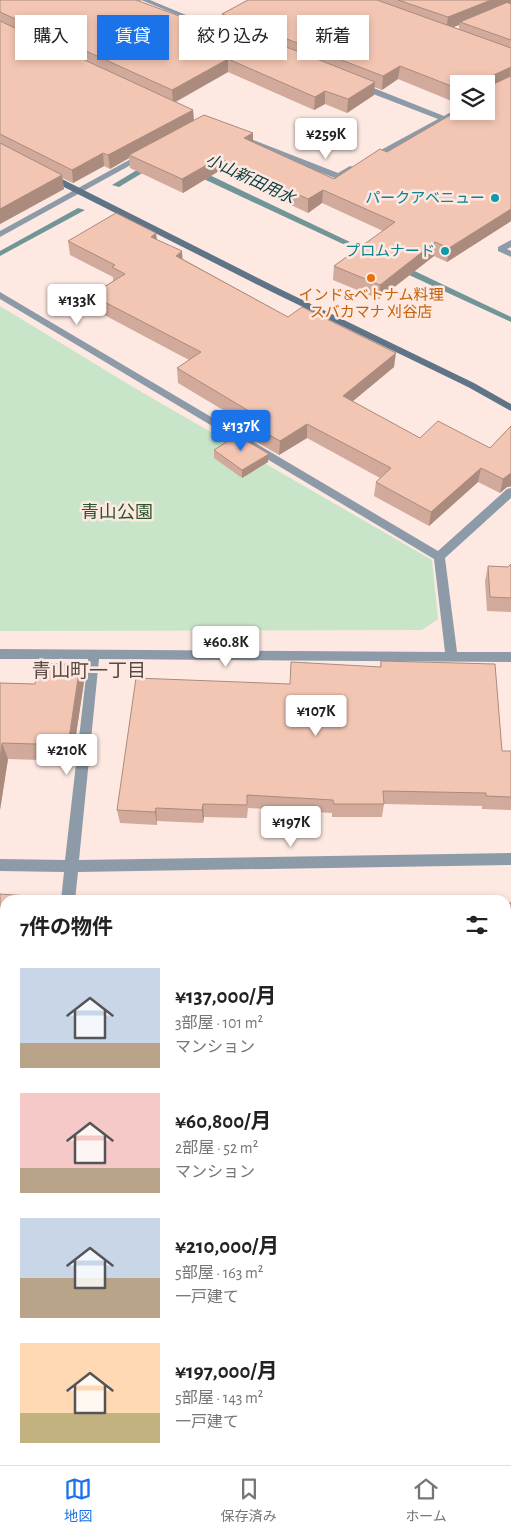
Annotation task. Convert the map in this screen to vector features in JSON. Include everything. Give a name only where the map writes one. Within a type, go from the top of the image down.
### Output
[{"type":"street","points":[[144,0],[182,15]]},
{"type":"street","points":[[353,83],[444,119]]},
{"type":"street","points":[[231,134],[338,176],[450,116]]},
{"type":"street","points":[[0,234],[154,151]]},
{"type":"street","points":[[43,173],[471,385],[511,408]]},
{"type":"street","points":[[511,244],[501,249],[511,254]]},
{"type":"street","points":[[0,295],[439,557]]},
{"type":"street","points":[[439,557],[511,492]]},
{"type":"street","points":[[439,557],[452,657]]},
{"type":"street","points":[[0,654],[511,657]]},
{"type":"street","points":[[68,895],[94,654]]},
{"type":"street","points":[[0,865],[71,866],[511,859]]},
{"type":"green space","name":"青山公園","points":[[0,306],[133,387],[432,560],[438,619],[422,630],[0,631]]},
{"type":"building","points":[[0,0],[136,0],[179,16],[179,60],[226,60],[172,90],[106,60],[169,60],[169,15],[97,15],[97,56],[87,51],[87,15],[15,15],[15,19],[0,12]]},
{"type":"building","points":[[248,0],[377,0],[511,48],[511,67],[494,75],[450,75],[450,85],[400,66],[383,76],[341,60],[369,60],[369,15],[297,15],[297,43],[287,39],[287,15],[222,14]]},
{"type":"building","points":[[398,0],[491,0],[448,17]]},
{"type":"building","points":[[507,2],[511,4],[511,40],[460,22]]},
{"type":"building","points":[[0,21],[15,28],[15,60],[85,60],[193,110],[108,155],[103,153],[72,170],[0,134]]},
{"type":"building","points":[[287,47],[297,51],[297,60],[319,60],[375,82],[348,99],[325,91],[315,97],[230,60],[287,60]]},
{"type":"building","points":[[511,76],[511,209],[449,248],[435,242],[380,285],[334,266],[395,222],[323,190],[308,199],[219,158],[182,179],[129,155],[204,115],[253,133],[244,138],[334,179],[380,149],[387,152],[450,115],[450,120],[495,120],[495,83]]},
{"type":"building","points":[[0,143],[62,175],[0,209]]},
{"type":"building","points":[[116,213],[156,233],[151,237],[182,251],[176,256],[288,317],[302,307],[396,353],[343,396],[420,438],[438,421],[490,448],[511,426],[511,473],[503,479],[481,468],[431,512],[376,482],[391,468],[307,424],[280,441],[248,423],[259,417],[177,368],[201,352],[91,295],[125,274],[112,267],[115,265],[68,241]]},
{"type":"building","points":[[237,435],[269,454],[242,470],[214,450]]},
{"type":"building","points":[[511,564],[511,598],[490,597],[488,566],[508,567]]},
{"type":"building","points":[[381,661],[495,664],[502,751],[511,751],[511,797],[486,796],[486,793],[383,791],[384,804],[334,804],[333,800],[247,795],[247,805],[203,804],[202,810],[156,808],[155,812],[117,810],[136,678],[290,684],[291,662],[381,667]]},
{"type":"building","points":[[39,663],[80,665],[68,745],[2,743],[0,759],[0,683],[35,684]]},
{"type":"waterway","name":"小山新田用水","points":[[116,185],[150,166]]},
{"type":"waterway","name":"小山新田用水","points":[[196,172],[346,242]]},
{"type":"waterway","name":"小山新田用水","points":[[0,254],[81,210]]},
{"type":"waterway","name":"小山新田用水","points":[[399,267],[511,320]]},
{"type":"place","name":"パークアベニュー","points":[[495,198]]},
{"type":"place","name":"プロムナード","points":[[445,251]]},
{"type":"place","name":"インド&ベトナム料理 スバカマナ 刈谷店","points":[[371,278]]},
{"type":"district","name":"青山町一丁目","points":[[89,671]]}]
